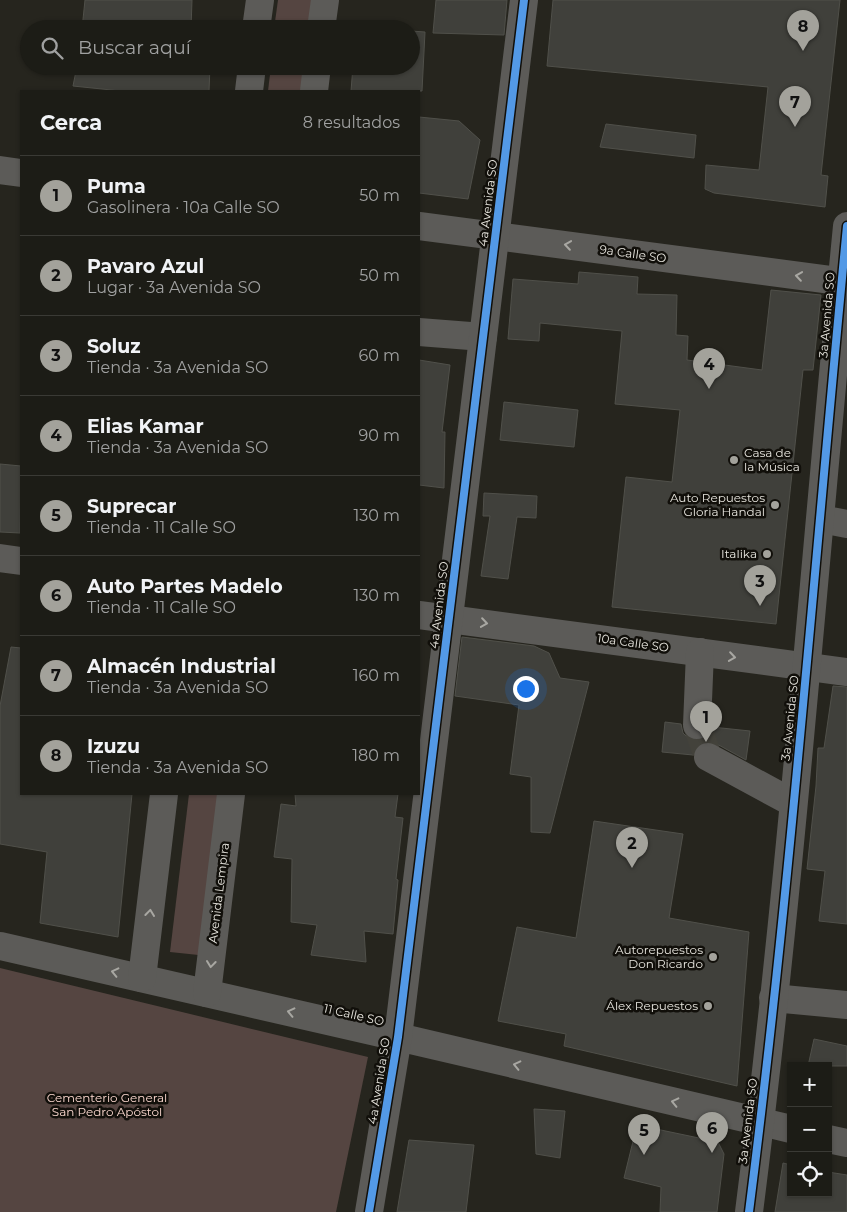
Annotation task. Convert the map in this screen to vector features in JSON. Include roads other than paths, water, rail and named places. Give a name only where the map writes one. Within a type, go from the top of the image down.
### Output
[{"type":"street","points":[[257,20],[260,0]]},
{"type":"street","points":[[322,20],[325,0]]},
{"type":"street","name":"4a Avenida SO","points":[[369,1212],[398,1037],[524,0]]},
{"type":"street","points":[[249,90],[251,75]]},
{"type":"street","points":[[314,90],[316,75]]},
{"type":"street","points":[[0,170],[20,173]]},
{"type":"street","name":"9a Calle SO","points":[[420,226],[844,282]]},
{"type":"street","name":"3a Avenida SO","points":[[749,1212],[807,667],[834,522],[847,226]]},
{"type":"street","points":[[420,332],[483,337]]},
{"type":"street","points":[[0,558],[20,561]]},
{"type":"street","name":"10a Calle SO","points":[[420,615],[847,672]]},
{"type":"street","points":[[697,726],[700,652]]},
{"type":"street","points":[[708,757],[793,803]]},
{"type":"street","points":[[142,978],[164,795]]},
{"type":"street","name":"Avenida Lempira","points":[[207,993],[231,795]]},
{"type":"street","name":"11 Calle SO","points":[[0,946],[787,1128]]},
{"type":"street","points":[[773,998],[847,1005]]},
{"type":"street","points":[[832,1140],[847,1143]]},
{"type":"tunnel","points":[[697,725],[708,757]]},
{"type":"place","name":"Izuzu","points":[[803,51]]},
{"type":"place","name":"Almacén Industrial","points":[[795,127]]},
{"type":"place","name":"Elias Kamar","points":[[709,389]]},
{"type":"place","name":"Casa de la Música","points":[[734,460]]},
{"type":"place","name":"Auto Repuestos Gloria Handal","points":[[775,505]]},
{"type":"place","name":"Italika","points":[[767,554]]},
{"type":"place","name":"Soluz","points":[[760,606]]},
{"type":"place","name":"Puma","points":[[706,742]]},
{"type":"place","name":"Pavaro Azul","points":[[632,868]]},
{"type":"place","name":"Autorepuestos Don Ricardo","points":[[713,957]]},
{"type":"place","name":"Álex Repuestos","points":[[708,1006]]},
{"type":"place","name":"Auto Partes Madelo","points":[[712,1153]]},
{"type":"place","name":"Suprecar","points":[[644,1155]]},
{"type":"park label","name":"Cementerio General San Pedro Apóstol","points":[[107,1105]]}]
